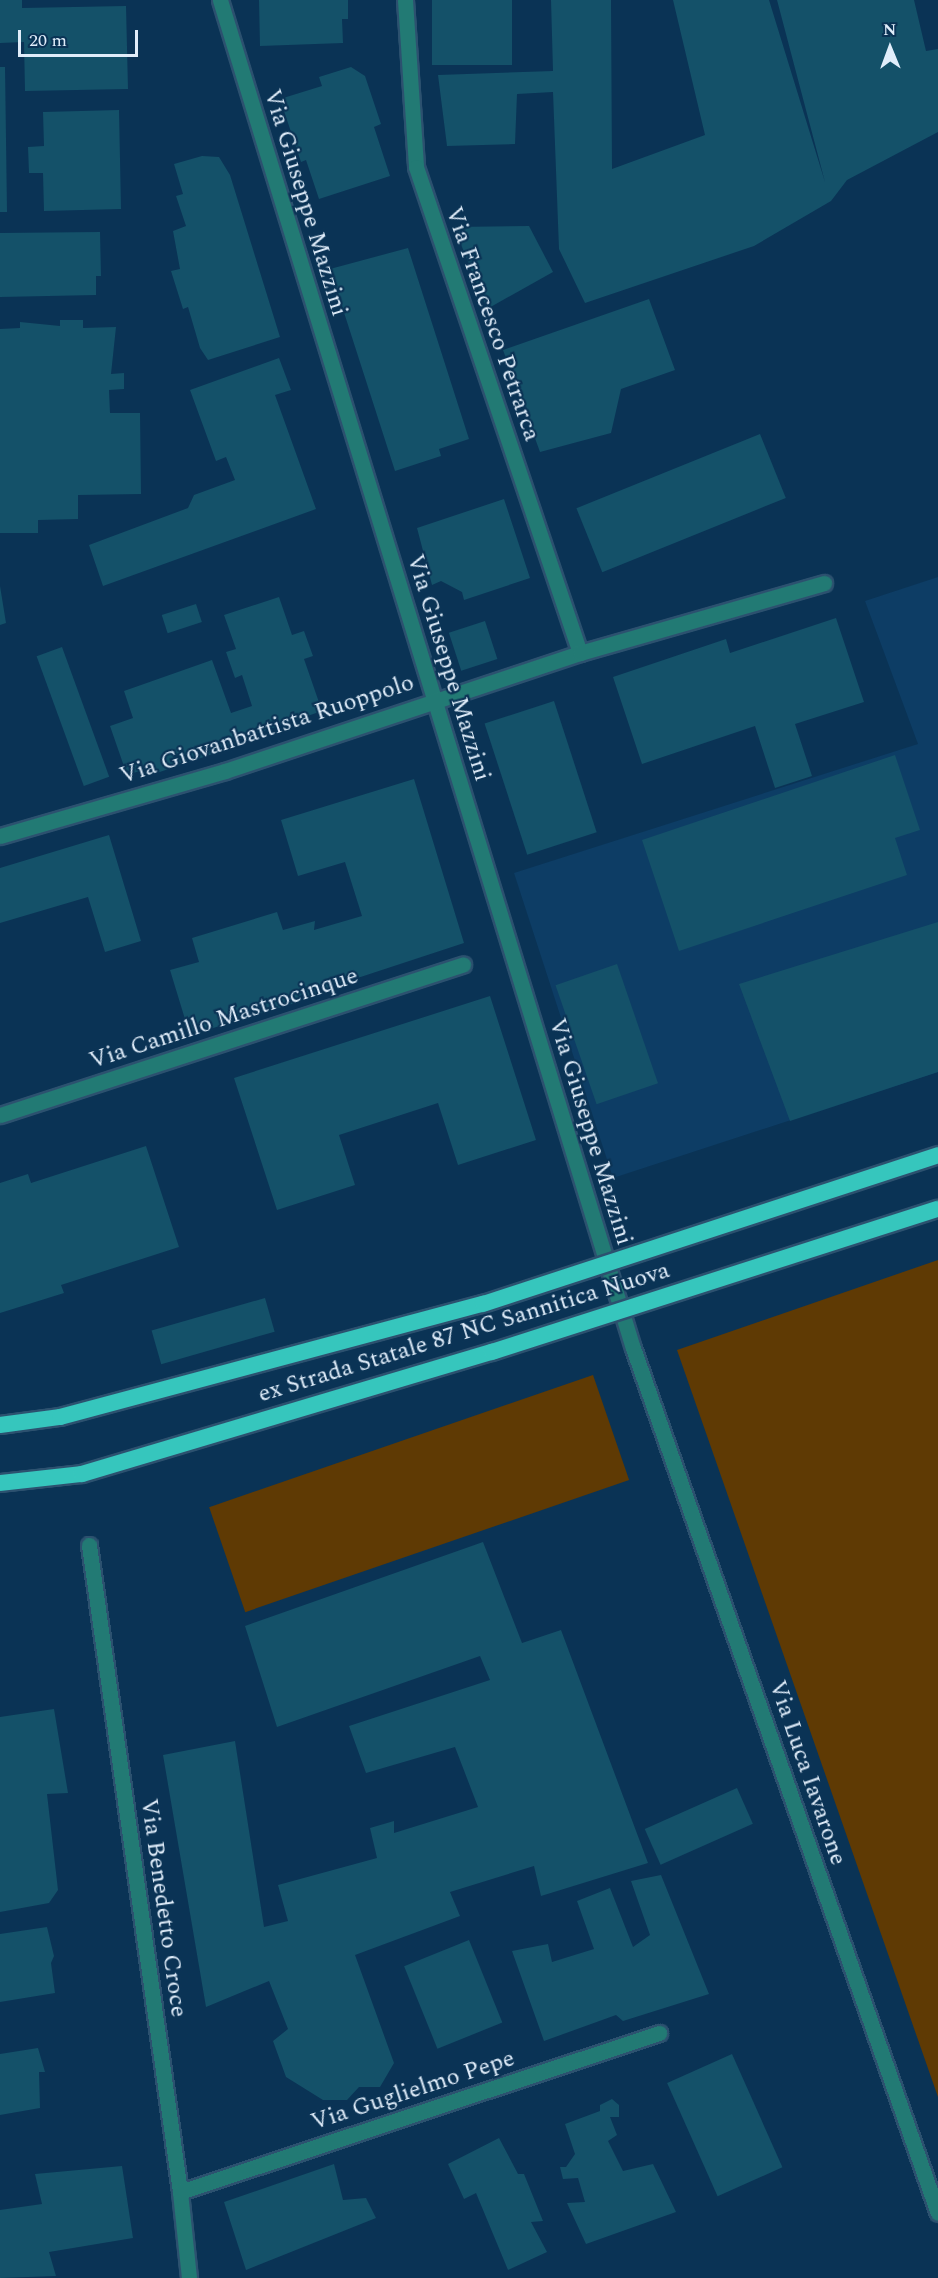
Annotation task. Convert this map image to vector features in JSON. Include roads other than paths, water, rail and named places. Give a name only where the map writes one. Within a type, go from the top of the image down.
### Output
[{"type":"highway","name":"ex Strada Statale 87 NC Sannitica Nuova","points":[[0,1425],[60,1417],[483,1304],[938,1155]]},
{"type":"highway","name":"ex Strada Statale 87 NC Sannitica Nuova","points":[[0,1483],[82,1474],[492,1352],[938,1209]]},
{"type":"street","name":"Via Giuseppe Mazzini","points":[[220,0],[633,1348]]},
{"type":"street","name":"Via Francesco Petrarca","points":[[405,0],[416,167],[579,653]]},
{"type":"street","name":"Via Giovanbattista Ruoppolo","points":[[0,836],[225,771],[579,653],[824,583]]},
{"type":"street","name":"Via Camillo Mastrocinque","points":[[0,1115],[463,965]]},
{"type":"street","name":"Via Luca Iavarone","points":[[633,1348],[938,2213]]},
{"type":"street","name":"Via Benedetto Croce","points":[[89,1545],[180,2192],[189,2278]]},
{"type":"street","name":"Via Guglielmo Pepe","points":[[180,2192],[659,2033]]}]
